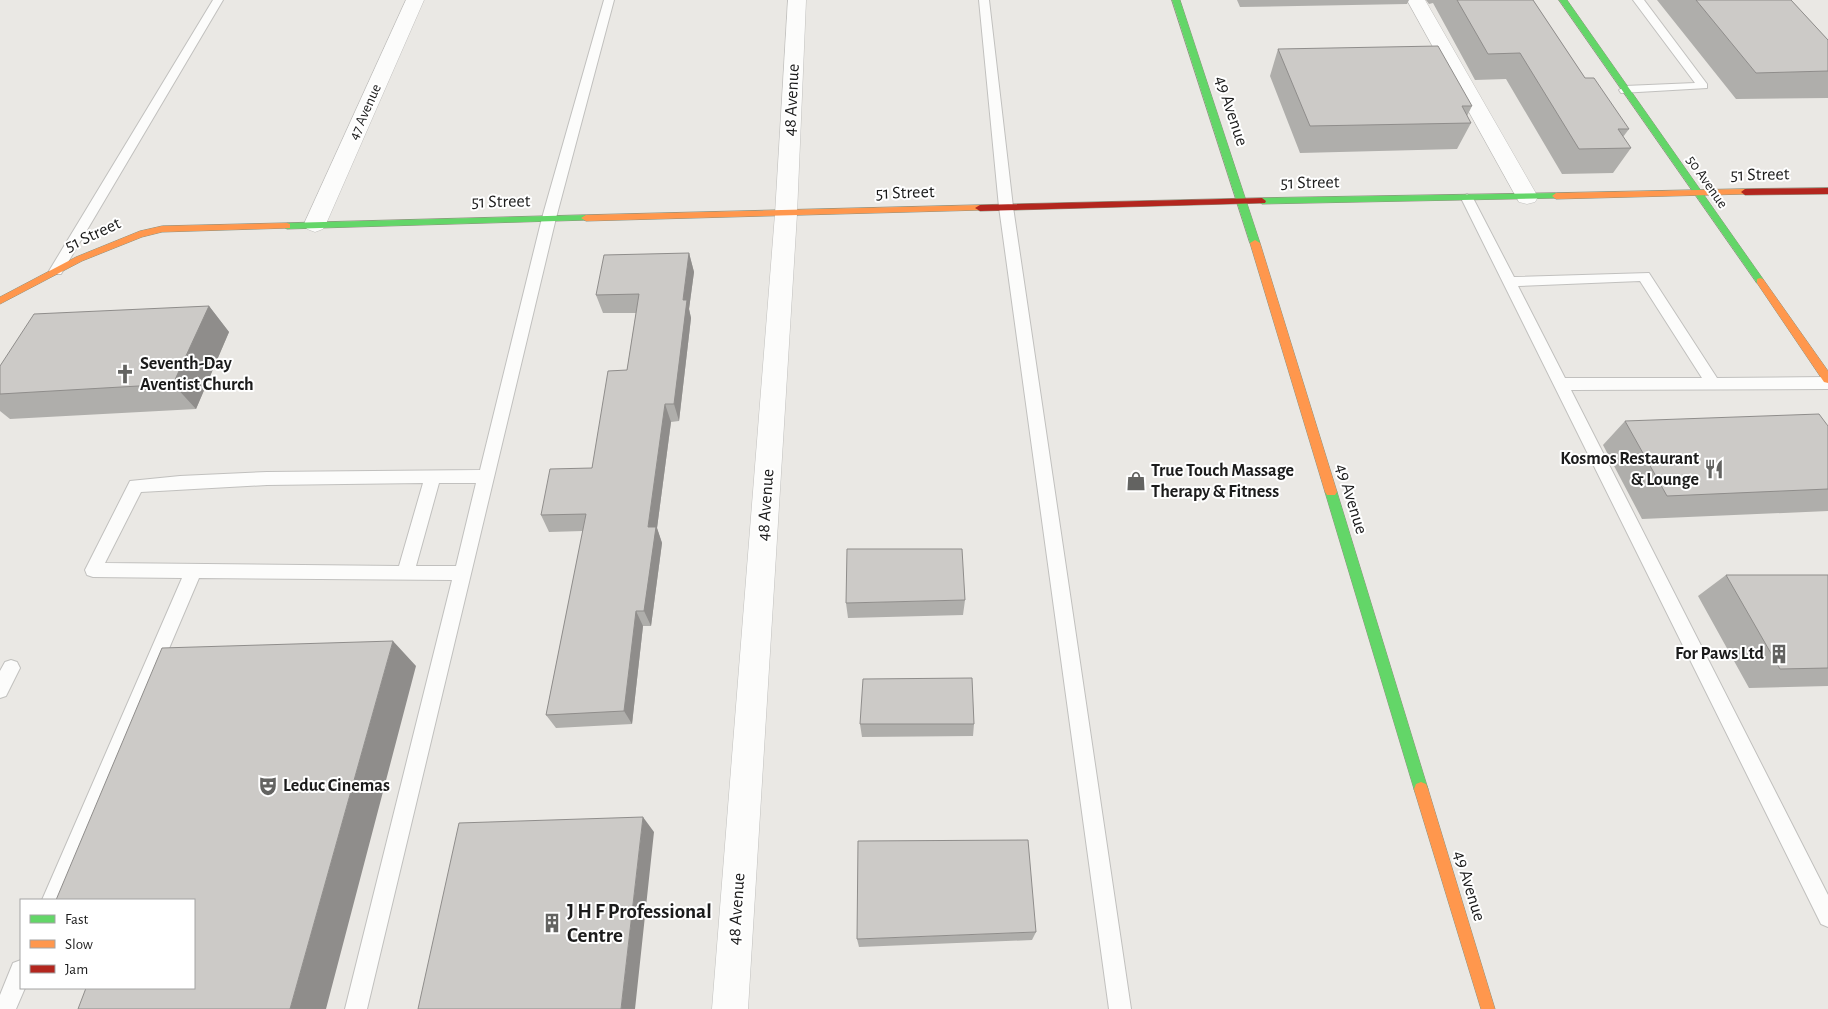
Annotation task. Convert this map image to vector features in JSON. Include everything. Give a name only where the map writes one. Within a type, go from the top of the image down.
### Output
[{"type":"street","name":"47 Avenue","points":[[315,224],[415,0]]},
{"type":"street","name":"48 Avenue","points":[[730,1009],[786,214],[797,0]]},
{"type":"street","name":"49 Avenue","points":[[1176,0],[1242,201],[1488,1009]]},
{"type":"street","points":[[1416,0],[1527,197]]},
{"type":"street","name":"50 Avenue","points":[[1563,0],[1696,193],[1828,379]]},
{"type":"street","name":"51 Street","points":[[0,301],[102,247],[133,235],[162,230],[315,224],[786,214],[1242,201],[1828,191]]},
{"type":"lane","points":[[56,272],[218,0]]},
{"type":"lane","points":[[356,1009],[548,218],[609,0]]},
{"type":"lane","points":[[984,0],[1006,207],[1120,1009]]},
{"type":"lane","points":[[1624,90],[1703,86],[1638,0]]},
{"type":"lane","points":[[1467,198],[1828,917]]},
{"type":"lane","points":[[1509,282],[1644,276],[1713,383]]},
{"type":"lane","points":[[1560,384],[1828,383]]},
{"type":"lane","points":[[463,573],[93,570],[136,486],[183,482],[486,476]]},
{"type":"lane","points":[[405,573],[433,477]]},
{"type":"lane","points":[[52,899],[193,572]]},
{"type":"lane","points":[[0,690],[11,668]]},
{"type":"lane","points":[[5,1009],[20,973]]},
{"type":"building","points":[[1457,0],[1533,0],[1585,78],[1594,78],[1629,129],[1618,129],[1631,148],[1579,149],[1520,53],[1488,54]]},
{"type":"building","points":[[1696,0],[1791,0],[1828,40],[1828,71],[1756,73]]},
{"type":"building","points":[[1438,46],[1472,106],[1462,106],[1471,123],[1310,126],[1278,49]]},
{"type":"building","points":[[689,253],[683,300],[687,300],[674,404],[665,404],[648,527],[656,527],[644,611],[636,611],[624,711],[546,715],[586,514],[541,515],[550,469],[592,468],[608,371],[627,370],[639,294],[596,295],[604,255]]},
{"type":"building","points":[[209,306],[173,384],[0,394],[0,366],[34,314]]},
{"type":"building","points":[[1819,414],[1828,426],[1828,489],[1667,496],[1625,421]]},
{"type":"building","points":[[847,549],[962,549],[965,600],[846,603]]},
{"type":"building","points":[[1726,575],[1828,575],[1828,668],[1780,669]]},
{"type":"building","name":"Leduc Cinemas","points":[[393,641],[290,1009],[78,1009],[86,989],[195,989],[195,899],[56,899],[162,648]]},
{"type":"building","points":[[972,678],[974,724],[860,724],[863,679]]},
{"type":"building","name":"J H F Professional Centre","points":[[643,817],[621,1009],[418,1009],[459,823]]},
{"type":"building","points":[[1028,840],[1036,932],[857,939],[858,841]]},
{"type":"traffic: fast","points":[[1176,0],[1255,243]]},
{"type":"traffic: fast","points":[[1563,0],[1760,281]]},
{"type":"traffic: fast","points":[[1262,201],[1556,196]]},
{"type":"traffic: fast","points":[[287,226],[586,218]]},
{"type":"traffic: fast","points":[[1331,492],[1421,789]]},
{"type":"traffic: slow","points":[[1556,196],[1745,192]]},
{"type":"traffic: slow","points":[[586,218],[980,208]]},
{"type":"traffic: slow","points":[[0,301],[79,259],[140,234],[162,229],[287,226]]},
{"type":"traffic: slow","points":[[1255,243],[1331,492]]},
{"type":"traffic: slow","points":[[1760,281],[1828,379]]},
{"type":"traffic: slow","points":[[1421,789],[1488,1009]]},
{"type":"traffic: jam","points":[[1745,192],[1828,191]]},
{"type":"traffic: jam","points":[[980,208],[1262,201]]},
{"type":"place","name":"Seventh-Day Aventist Church","points":[[125,374]]},
{"type":"place","name":"Kosmos Restaurant & Lounge","points":[[1714,469]]},
{"type":"place","name":"True Touch Massage Therapy & Fitness","points":[[1136,481]]},
{"type":"place","name":"For Paws Ltd","points":[[1779,654]]},
{"type":"place","name":"Leduc Cinemas","points":[[268,786]]},
{"type":"place","name":"J H F Professional Centre","points":[[552,923]]}]
